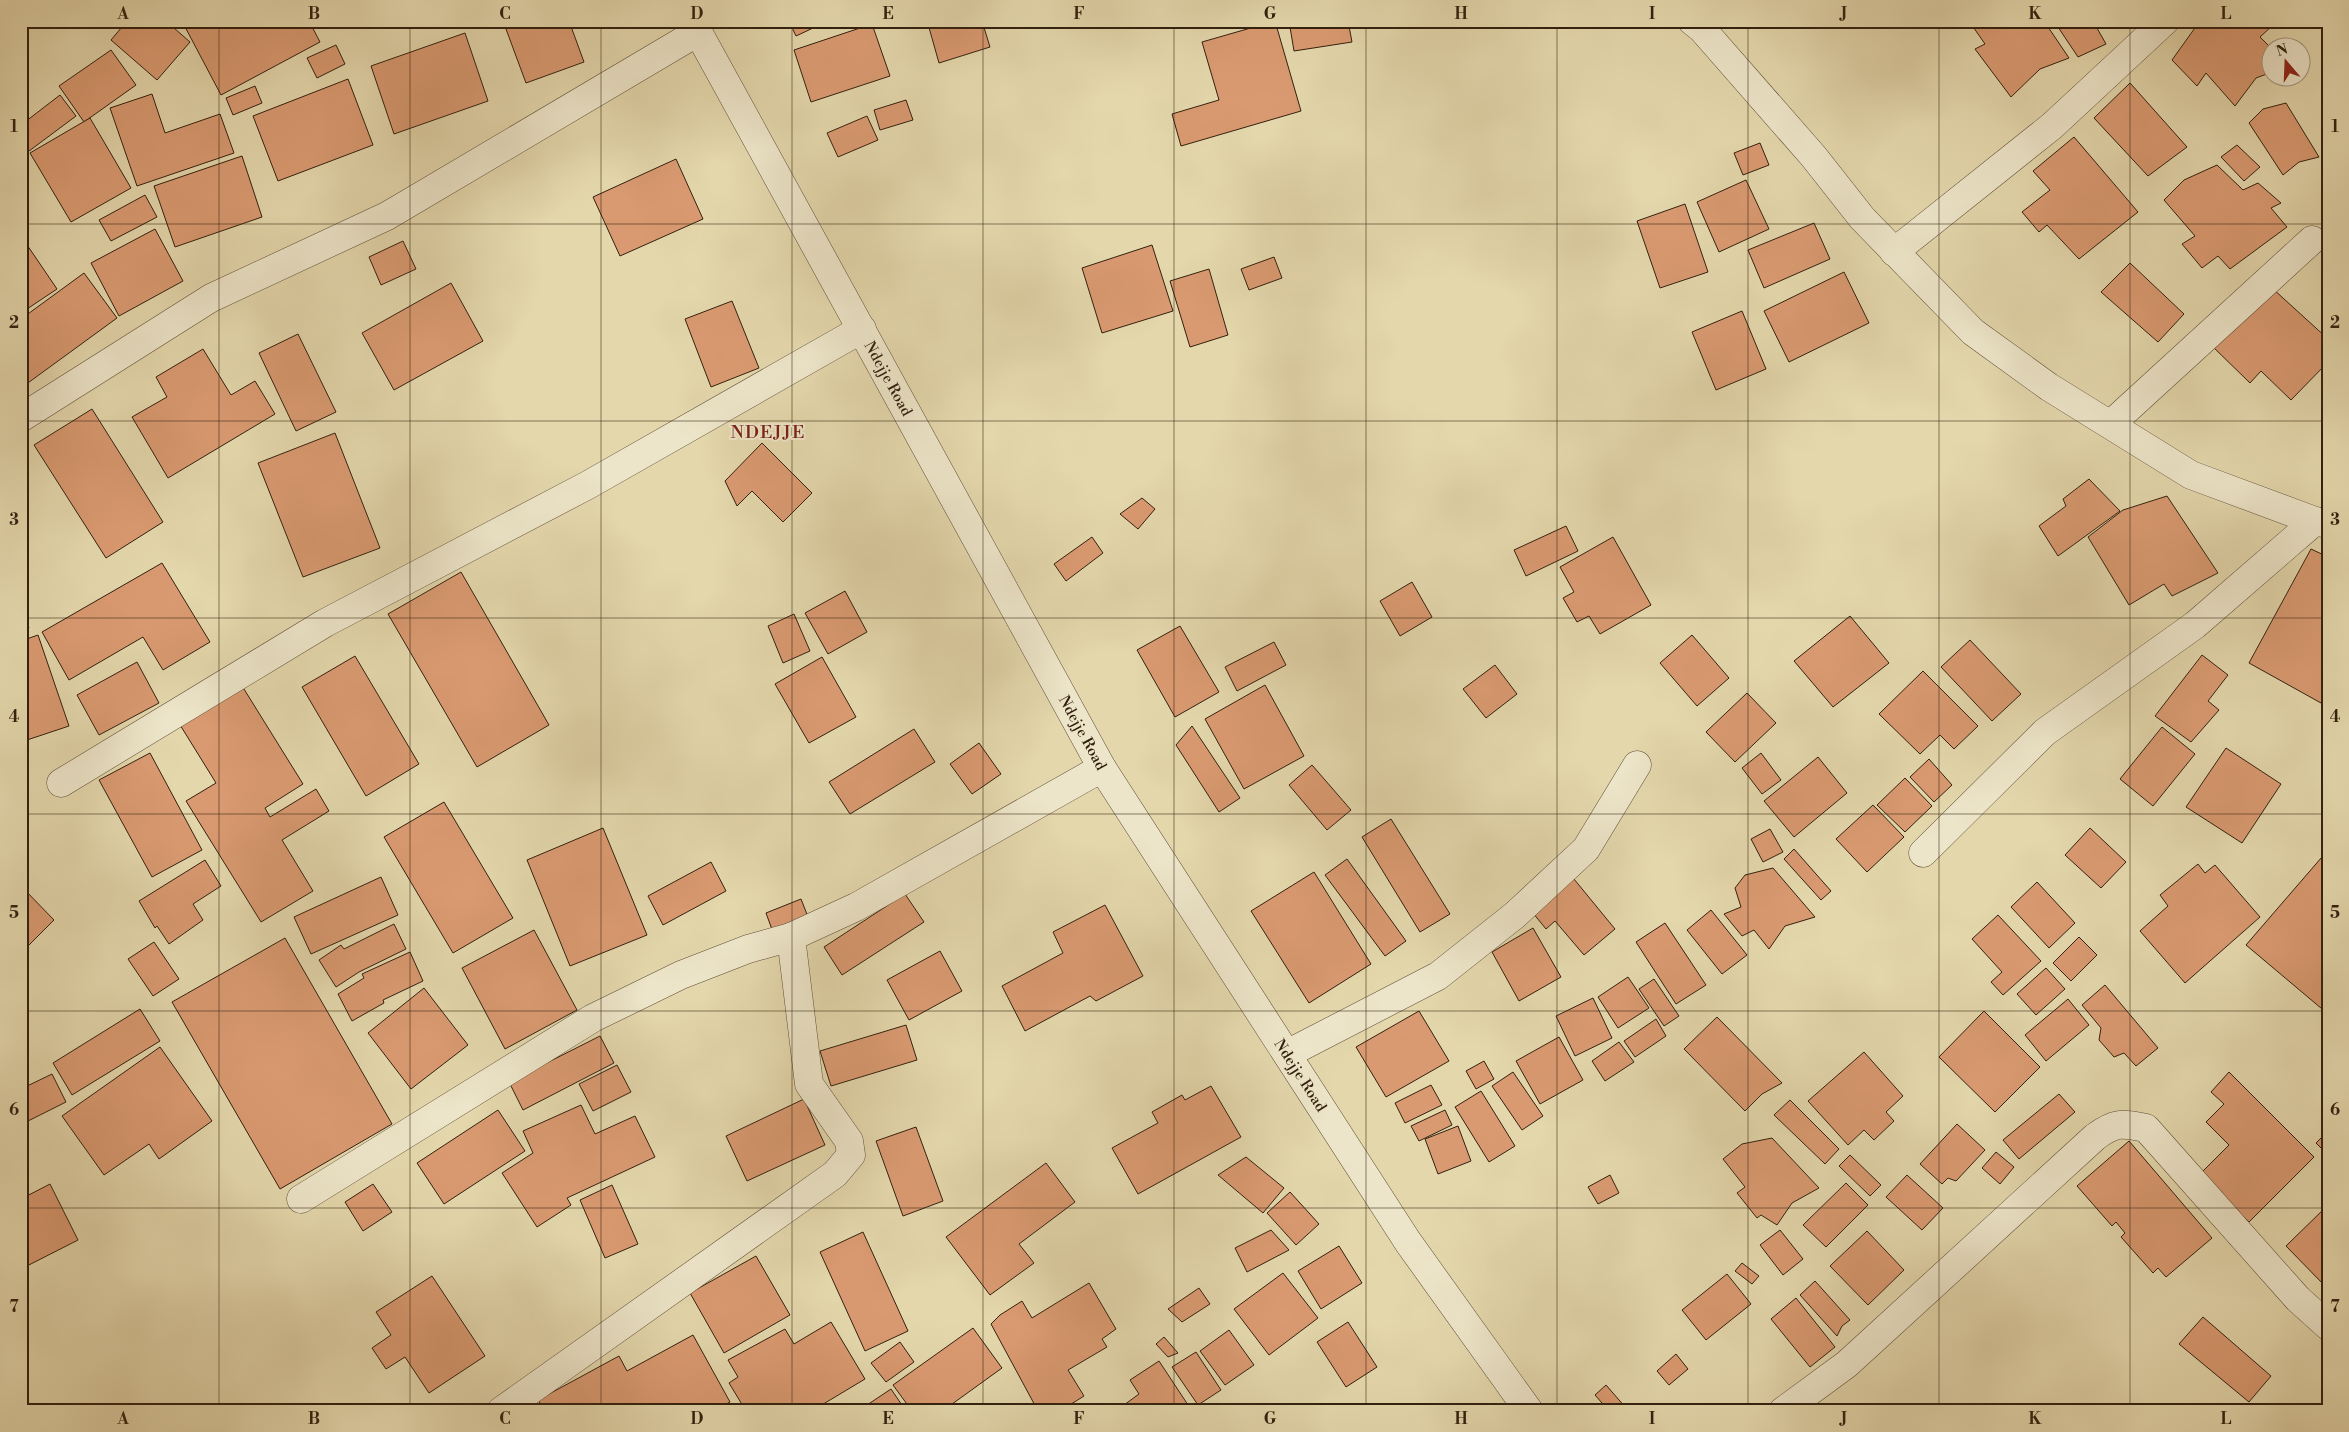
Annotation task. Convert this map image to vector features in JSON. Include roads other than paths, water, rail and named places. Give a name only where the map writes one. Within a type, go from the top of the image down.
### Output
[{"type":"street","points":[[1894,252],[2052,126],[2165,21]]},
{"type":"street","points":[[1704,24],[1814,156],[1862,218],[1973,332],[2049,387],[2191,475],[2321,522]]},
{"type":"street","points":[[21,418],[211,298],[387,216],[695,27]]},
{"type":"street","name":"Ndejje Road","points":[[695,27],[1102,768],[1408,1242],[1529,1411]]},
{"type":"street","points":[[2111,424],[2312,240]]},
{"type":"street","points":[[61,783],[325,623],[588,485],[862,329]]},
{"type":"street","points":[[1923,852],[2045,732],[2195,625],[2321,522]]},
{"type":"street","points":[[1287,1054],[1438,976],[1515,914],[1586,850],[1637,765]]},
{"type":"street","points":[[301,1199],[593,1018],[681,975],[748,949],[791,937],[856,907],[1102,768]]},
{"type":"street","points":[[501,1411],[835,1174],[851,1155],[850,1141],[809,1084],[791,937]]},
{"type":"street","points":[[1783,1411],[1847,1364],[2095,1137],[2111,1125],[2126,1124],[2146,1128],[2298,1299],[2328,1326]]},
{"type":"district","name":"NDEJJE","points":[[768,432]]}]
